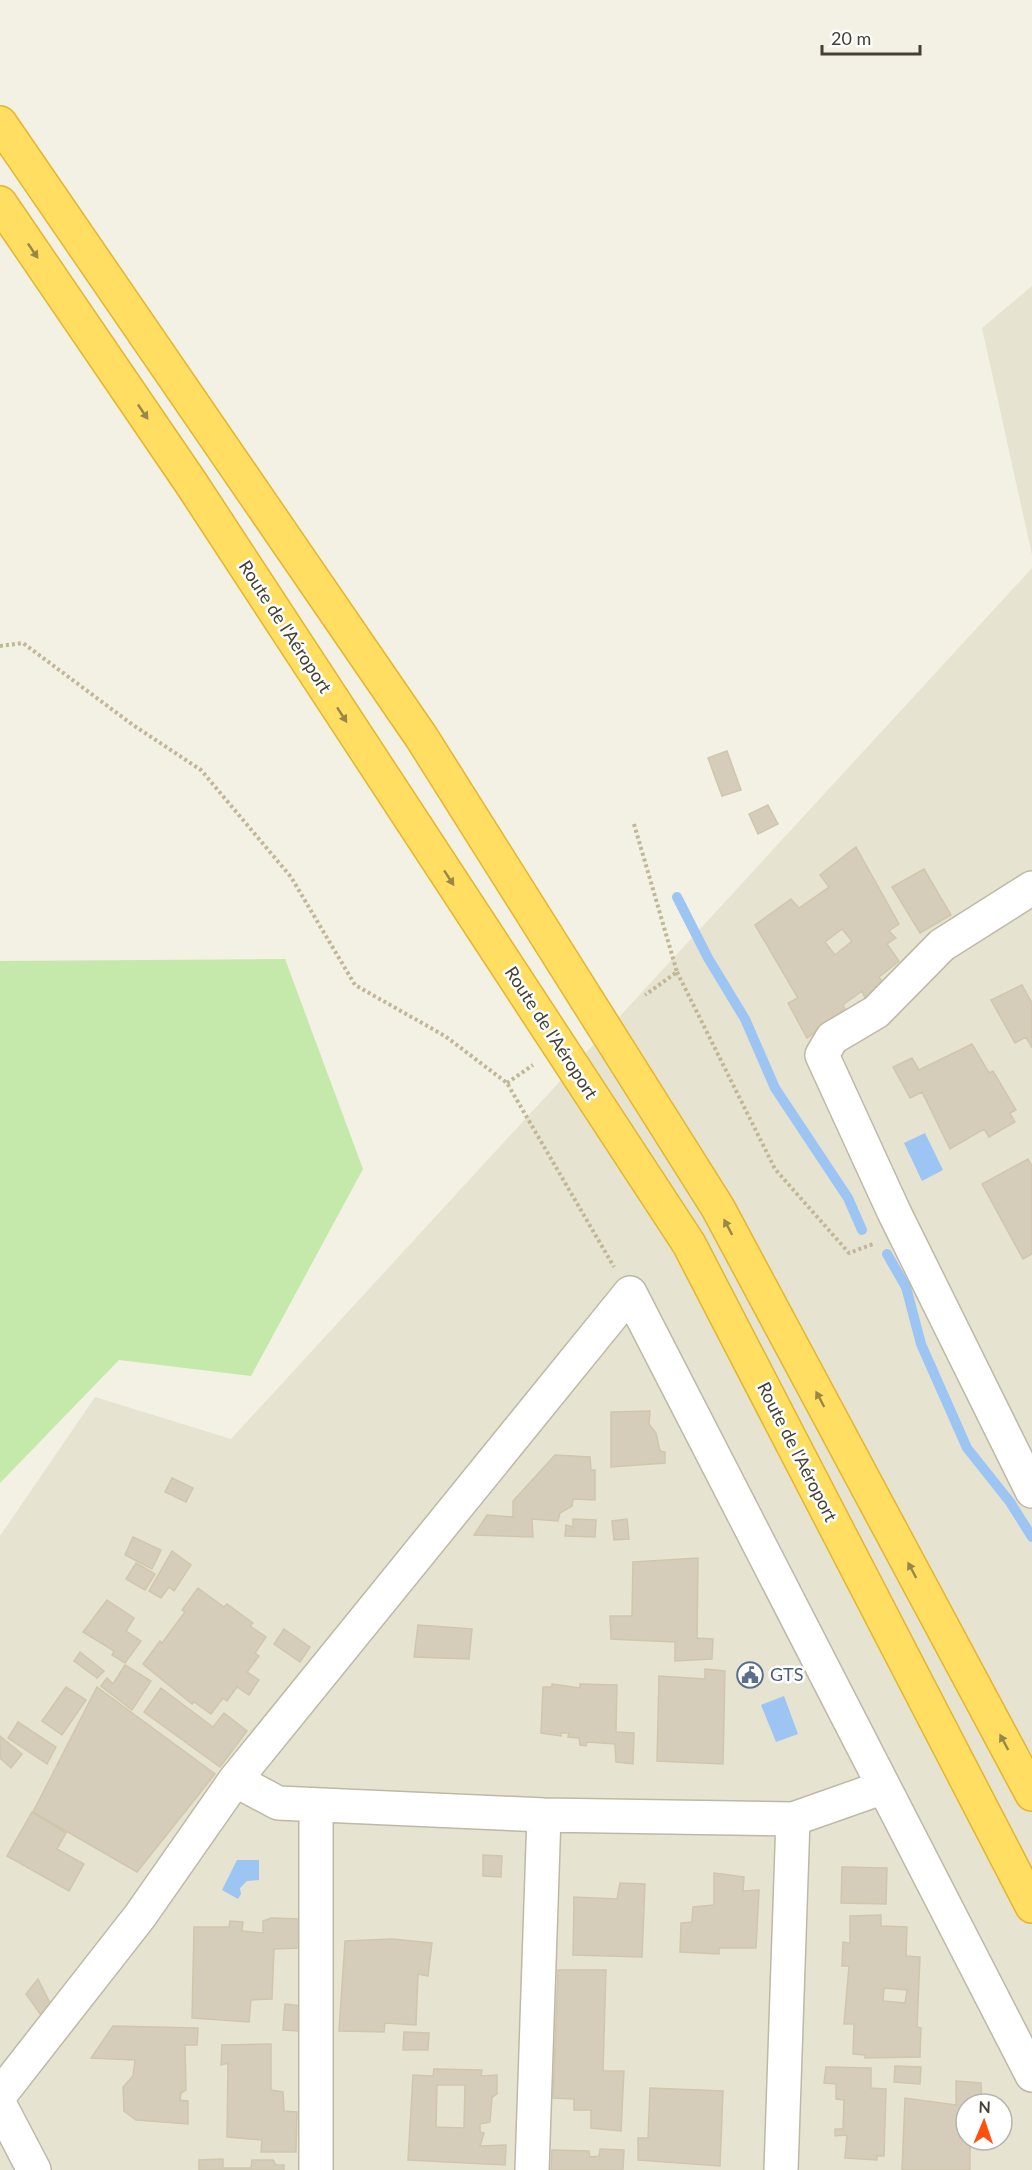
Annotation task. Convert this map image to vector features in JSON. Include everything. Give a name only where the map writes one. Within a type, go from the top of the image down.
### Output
[{"type":"highway","points":[[0,123],[422,738],[718,1208],[1032,1794]]},
{"type":"highway","name":"Route de l'Aéroport","points":[[0,202],[198,492],[689,1244],[1032,1906]]},
{"type":"street","points":[[1032,888],[942,945],[876,1012],[832,1038],[822,1055],[904,1232],[1032,1491]]},
{"type":"street","points":[[0,2095],[140,1916],[235,1780],[630,1293],[1032,2075]]},
{"type":"street","points":[[235,1780],[278,1803],[544,1815],[793,1819],[884,1787]]},
{"type":"street","points":[[316,1805],[316,2170]]},
{"type":"street","points":[[532,2170],[544,1815]]},
{"type":"street","points":[[781,2170],[793,1819]]},
{"type":"street","points":[[0,2105],[34,2170]]},
{"type":"path","points":[[0,646],[23,643],[133,725],[201,770],[291,877],[355,984],[445,1036],[507,1083],[630,1293]]},
{"type":"path","points":[[634,824],[677,972],[776,1168],[849,1252],[904,1232]]},
{"type":"path","points":[[645,995],[677,972]]},
{"type":"path","points":[[507,1083],[536,1063]]},
{"type":"shaded area","points":[[1032,286],[1032,555],[982,328]]},
{"type":"shaded area","points":[[1032,568],[1032,2170],[0,2170],[0,1536],[95,1397],[231,1439]]},
{"type":"green space","points":[[285,959],[363,1169],[251,1376],[119,1360],[0,1483],[0,961]]},
{"type":"water","points":[[925,1133],[943,1170],[922,1181],[904,1143]]},
{"type":"water","points":[[784,1696],[798,1734],[776,1742],[761,1705]]},
{"type":"water","points":[[237,1860],[259,1860],[259,1880],[247,1881],[240,1888],[241,1894],[238,1899],[222,1890]]},
{"type":"building","points":[[727,751],[741,790],[722,796],[708,758]]},
{"type":"building","points":[[768,805],[778,824],[758,834],[749,814]]},
{"type":"building","points":[[856,847],[899,924],[889,931],[896,938],[887,944],[899,961],[879,977],[883,983],[865,998],[862,991],[843,1005],[845,1009],[807,1038],[788,1003],[798,998],[755,925],[791,899],[799,908],[829,887],[820,875]],"holes":[[[842,929],[852,941],[835,955],[825,942]]]},
{"type":"building","points":[[924,869],[951,915],[920,933],[892,887]]},
{"type":"building","points":[[1022,985],[1032,1003],[1032,1048],[1026,1037],[1015,1043],[991,1000]]},
{"type":"building","points":[[972,1044],[989,1073],[993,1071],[1016,1110],[1010,1113],[1015,1122],[989,1137],[984,1129],[950,1149],[922,1092],[910,1098],[893,1067],[912,1058],[919,1070]]},
{"type":"building","points":[[1028,1159],[1032,1166],[1032,1254],[1023,1259],[982,1184]]},
{"type":"building","points":[[650,1411],[649,1424],[656,1433],[660,1451],[665,1452],[665,1463],[611,1467],[611,1412]]},
{"type":"building","points":[[555,1455],[590,1457],[591,1470],[595,1470],[595,1500],[573,1499],[572,1506],[560,1513],[558,1521],[532,1519],[533,1537],[474,1535],[487,1515],[513,1517],[513,1501]]},
{"type":"building","points":[[172,1478],[193,1488],[186,1502],[165,1492]]},
{"type":"building","points":[[573,1519],[596,1520],[595,1537],[565,1536],[566,1525],[573,1527]]},
{"type":"building","points":[[627,1519],[629,1539],[614,1540],[612,1521]]},
{"type":"building","points":[[133,1537],[161,1550],[152,1569],[125,1555]]},
{"type":"building","points":[[172,1551],[191,1565],[174,1591],[169,1587],[161,1598],[149,1591]]},
{"type":"building","points":[[698,1558],[697,1638],[713,1639],[712,1659],[675,1661],[675,1642],[611,1639],[610,1616],[632,1616],[633,1562]]},
{"type":"building","points":[[136,1563],[155,1574],[145,1590],[126,1579]]},
{"type":"building","points":[[198,1588],[224,1607],[227,1604],[253,1623],[250,1626],[266,1637],[255,1653],[259,1656],[247,1672],[259,1680],[249,1695],[237,1687],[227,1701],[223,1698],[211,1714],[194,1702],[192,1704],[143,1664],[185,1612],[182,1610]]},
{"type":"building","points":[[107,1600],[134,1618],[126,1631],[141,1641],[125,1663],[112,1655],[114,1651],[83,1632]]},
{"type":"building","points":[[418,1625],[472,1629],[469,1659],[414,1657]]},
{"type":"building","points":[[284,1629],[310,1647],[300,1662],[274,1644]]},
{"type":"building","points":[[80,1652],[104,1671],[97,1678],[74,1661]]},
{"type":"building","points":[[125,1665],[151,1681],[132,1710],[101,1686],[107,1678],[113,1684]]},
{"type":"building","points":[[705,1669],[725,1671],[723,1764],[657,1761],[659,1676],[705,1679]]},
{"type":"building","points":[[552,1684],[580,1688],[580,1684],[617,1685],[616,1732],[634,1733],[633,1764],[616,1762],[615,1744],[587,1742],[586,1746],[580,1745],[579,1738],[568,1737],[569,1733],[561,1733],[561,1736],[541,1733],[543,1687],[552,1687]]},
{"type":"building","points":[[66,1687],[86,1700],[62,1735],[42,1721]]},
{"type":"building","points":[[97,1687],[215,1774],[137,1872],[33,1812]]},
{"type":"building","points":[[161,1688],[213,1727],[224,1713],[247,1731],[220,1767],[144,1712]]},
{"type":"building","points":[[18,1722],[56,1747],[47,1764],[8,1738]]},
{"type":"building","points":[[0,1736],[22,1754],[11,1768],[0,1758]]},
{"type":"building","points":[[32,1812],[66,1833],[57,1849],[84,1864],[69,1891],[7,1856]]},
{"type":"building","points":[[483,1855],[502,1856],[501,1877],[483,1876]]},
{"type":"building","points":[[842,1867],[887,1868],[886,1904],[841,1903]]},
{"type":"building","points":[[714,1873],[744,1877],[743,1891],[759,1890],[756,1948],[719,1948],[719,1954],[680,1952],[681,1923],[692,1922],[693,1907],[714,1905]]},
{"type":"building","points":[[620,1883],[645,1884],[642,1957],[573,1955],[574,1897],[617,1899]]},
{"type":"building","points":[[881,1915],[881,1926],[907,1927],[906,1956],[920,1957],[917,2027],[921,2028],[920,2057],[865,2058],[865,2055],[853,2054],[854,2024],[844,2024],[849,1966],[842,1966],[843,1942],[850,1943],[850,1916]],"holes":[[[884,1988],[907,1990],[905,2003],[883,2001]]]},
{"type":"building","points":[[271,1918],[301,1919],[301,1948],[274,1949],[272,1999],[251,2000],[249,2022],[192,2018],[194,1927],[229,1927],[230,1921],[243,1922],[242,1931],[263,1933],[263,1921]]},
{"type":"building","points":[[392,1939],[432,1943],[428,1976],[418,1974],[416,2025],[385,2023],[384,2032],[339,2031],[345,1941]]},
{"type":"building","points":[[558,1970],[606,1970],[603,2071],[624,2071],[621,2131],[591,2128],[591,2110],[574,2110],[574,2099],[553,2098]]},
{"type":"building","points":[[38,1979],[51,2005],[41,2015],[26,1994]]},
{"type":"building","points":[[285,2004],[300,2006],[299,2031],[283,2030]]},
{"type":"building","points":[[113,2026],[198,2028],[197,2045],[185,2045],[186,2090],[181,2093],[180,2100],[188,2101],[188,2124],[136,2120],[124,2111],[123,2087],[133,2076],[135,2060],[91,2058]]},
{"type":"building","points":[[404,2032],[429,2033],[428,2050],[403,2050]]},
{"type":"building","points":[[271,2044],[271,2090],[283,2092],[284,2111],[297,2112],[296,2152],[261,2152],[262,2140],[227,2137],[228,2063],[221,2065],[222,2045]]},
{"type":"building","points":[[895,2066],[921,2067],[920,2084],[894,2082]]},
{"type":"building","points":[[826,2067],[871,2068],[871,2088],[886,2089],[884,2156],[877,2156],[877,2160],[845,2158],[847,2135],[835,2136],[835,2129],[843,2129],[844,2100],[836,2099],[836,2084],[824,2083]]},
{"type":"building","points":[[434,2069],[482,2070],[481,2076],[497,2075],[497,2094],[492,2097],[490,2122],[480,2124],[480,2132],[484,2133],[480,2146],[506,2145],[505,2165],[408,2160],[413,2075],[433,2076]],"holes":[[[437,2085],[465,2085],[464,2128],[436,2127]]]},
{"type":"building","points":[[956,2081],[981,2083],[981,2092],[956,2092]]},
{"type":"building","points":[[650,2088],[723,2091],[720,2166],[638,2160],[638,2138],[648,2138]]},
{"type":"building","points":[[905,2098],[954,2105],[954,2152],[970,2152],[970,2170],[902,2170]]},
{"type":"building","points":[[600,2149],[624,2150],[623,2170],[551,2170],[552,2150],[589,2151],[590,2157],[599,2156]]},
{"type":"building","points":[[223,2159],[223,2168],[251,2168],[252,2160],[273,2160],[276,2165],[284,2165],[284,2170],[199,2170],[199,2160]]},
{"type":"waterway","points":[[677,897],[708,958],[745,1019],[775,1088],[848,1198],[862,1230]]},
{"type":"waterway","points":[[887,1254],[906,1287],[921,1344],[967,1448],[1010,1502],[1032,1537]]},
{"type":"place","name":"GTS","points":[[750,1675]]}]
